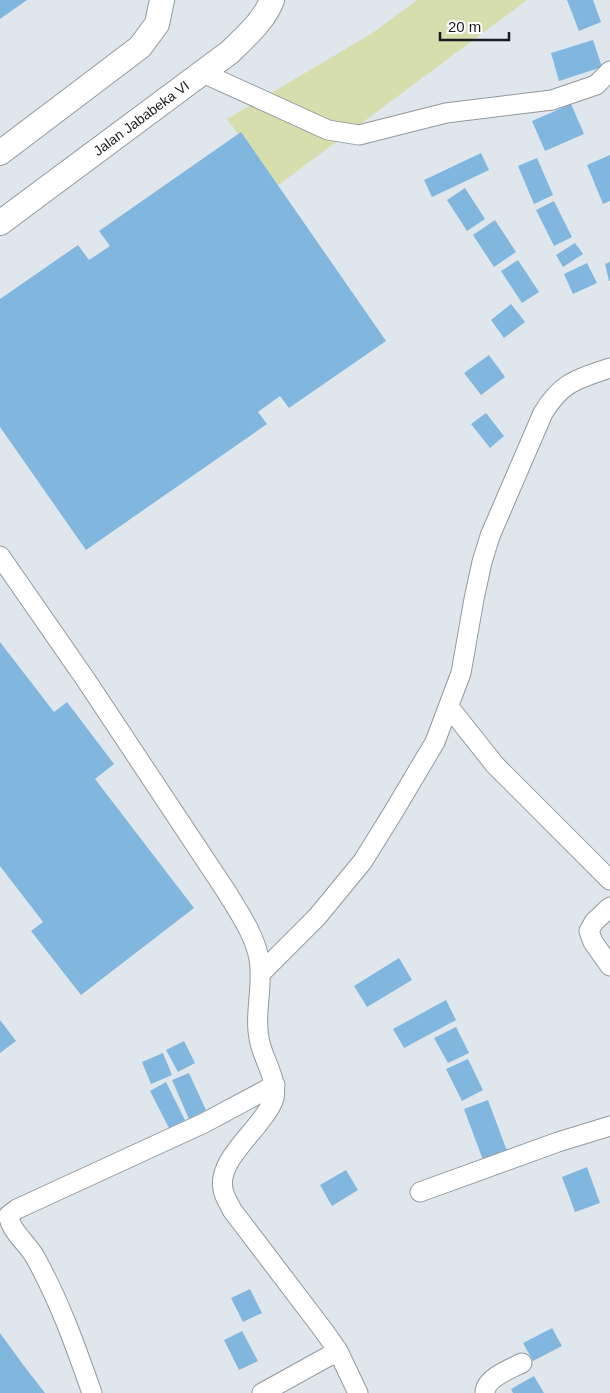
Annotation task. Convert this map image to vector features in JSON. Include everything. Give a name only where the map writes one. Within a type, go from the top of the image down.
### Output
[{"type":"street","points":[[0,153],[140,47],[157,24],[162,0]]},
{"type":"street","name":"Jalan Jababeka VI","points":[[0,223],[230,52],[253,29],[272,0]]},
{"type":"street","points":[[203,73],[328,130],[359,134],[446,113],[552,100],[596,85],[610,71]]},
{"type":"street","points":[[260,974],[317,917],[363,860],[435,742],[462,673],[474,599],[490,536],[543,413],[553,397],[563,388],[578,379],[610,368]]},
{"type":"street","points":[[0,556],[86,680],[226,890],[252,940],[259,958],[260,974],[257,1028],[260,1043],[275,1085],[274,1099],[265,1115],[226,1165],[222,1187],[232,1210],[338,1351],[358,1393]]},
{"type":"street","points":[[449,707],[495,765],[610,880]]},
{"type":"street","points":[[610,907],[594,922],[589,931],[593,942],[610,966]]},
{"type":"street","points":[[92,1393],[72,1334],[56,1296],[35,1256],[11,1225],[9,1216],[17,1209],[204,1123],[275,1085]]},
{"type":"street","points":[[420,1192],[558,1142],[610,1126]]},
{"type":"street","points":[[262,1393],[338,1351]]},
{"type":"street","points":[[485,1393],[485,1388],[489,1382],[522,1363]]},
{"type":"green space","points":[[417,0],[527,0],[277,186],[227,119],[371,34]]},
{"type":"building","points":[[0,0],[27,0],[0,19]]},
{"type":"building","points":[[567,0],[593,0],[601,22],[579,31]]},
{"type":"building","points":[[593,40],[602,67],[559,81],[551,53]]},
{"type":"building","points":[[571,104],[584,134],[545,151],[532,121]]},
{"type":"building","points":[[241,132],[386,341],[289,408],[280,396],[258,412],[267,424],[86,550],[0,427],[0,299],[78,245],[89,260],[110,246],[99,231]]},
{"type":"building","points":[[481,153],[489,170],[432,197],[424,180]]},
{"type":"building","points":[[610,155],[610,201],[603,204],[587,165]]},
{"type":"building","points":[[537,158],[553,195],[534,204],[518,166]]},
{"type":"building","points":[[465,188],[485,219],[467,231],[447,200]]},
{"type":"building","points":[[554,201],[572,237],[554,246],[536,210]]},
{"type":"building","points":[[495,220],[516,252],[494,267],[473,235]]},
{"type":"building","points":[[575,243],[583,254],[563,267],[556,255]]},
{"type":"building","points":[[518,260],[539,292],[522,303],[501,271]]},
{"type":"building","points":[[610,262],[610,281],[609,281],[605,264]]},
{"type":"building","points":[[587,263],[597,283],[573,294],[564,274]]},
{"type":"building","points":[[511,304],[525,322],[504,338],[491,320]]},
{"type":"building","points":[[489,355],[505,377],[481,395],[464,373]]},
{"type":"building","points":[[486,413],[504,436],[490,448],[471,424]]},
{"type":"building","points":[[0,642],[54,712],[67,702],[114,764],[95,779],[194,908],[81,995],[31,931],[43,922],[0,866]]},
{"type":"building","points":[[399,958],[412,980],[367,1007],[354,986]]},
{"type":"building","points":[[446,1000],[456,1020],[404,1048],[393,1029]]},
{"type":"building","points":[[0,1020],[16,1041],[0,1053]]},
{"type":"building","points":[[456,1027],[469,1053],[448,1063],[434,1038]]},
{"type":"building","points":[[184,1041],[195,1063],[178,1072],[166,1050]]},
{"type":"building","points":[[163,1053],[172,1075],[151,1084],[142,1062]]},
{"type":"building","points":[[468,1059],[483,1090],[462,1101],[446,1069]]},
{"type":"building","points":[[189,1073],[206,1110],[189,1119],[172,1080]]},
{"type":"building","points":[[166,1082],[185,1120],[169,1128],[150,1091]]},
{"type":"building","points":[[488,1100],[507,1151],[483,1160],[464,1109]]},
{"type":"building","points":[[587,1167],[600,1203],[575,1212],[562,1177]]},
{"type":"building","points":[[346,1170],[358,1190],[332,1206],[320,1185]]},
{"type":"building","points":[[250,1289],[262,1313],[243,1322],[231,1298]]},
{"type":"building","points":[[552,1328],[562,1346],[533,1361],[523,1343]]},
{"type":"building","points":[[242,1331],[258,1361],[239,1370],[224,1340]]},
{"type":"building","points":[[0,1333],[24,1366],[45,1393],[0,1393]]},
{"type":"building","points":[[534,1376],[544,1393],[513,1393],[511,1389]]}]
